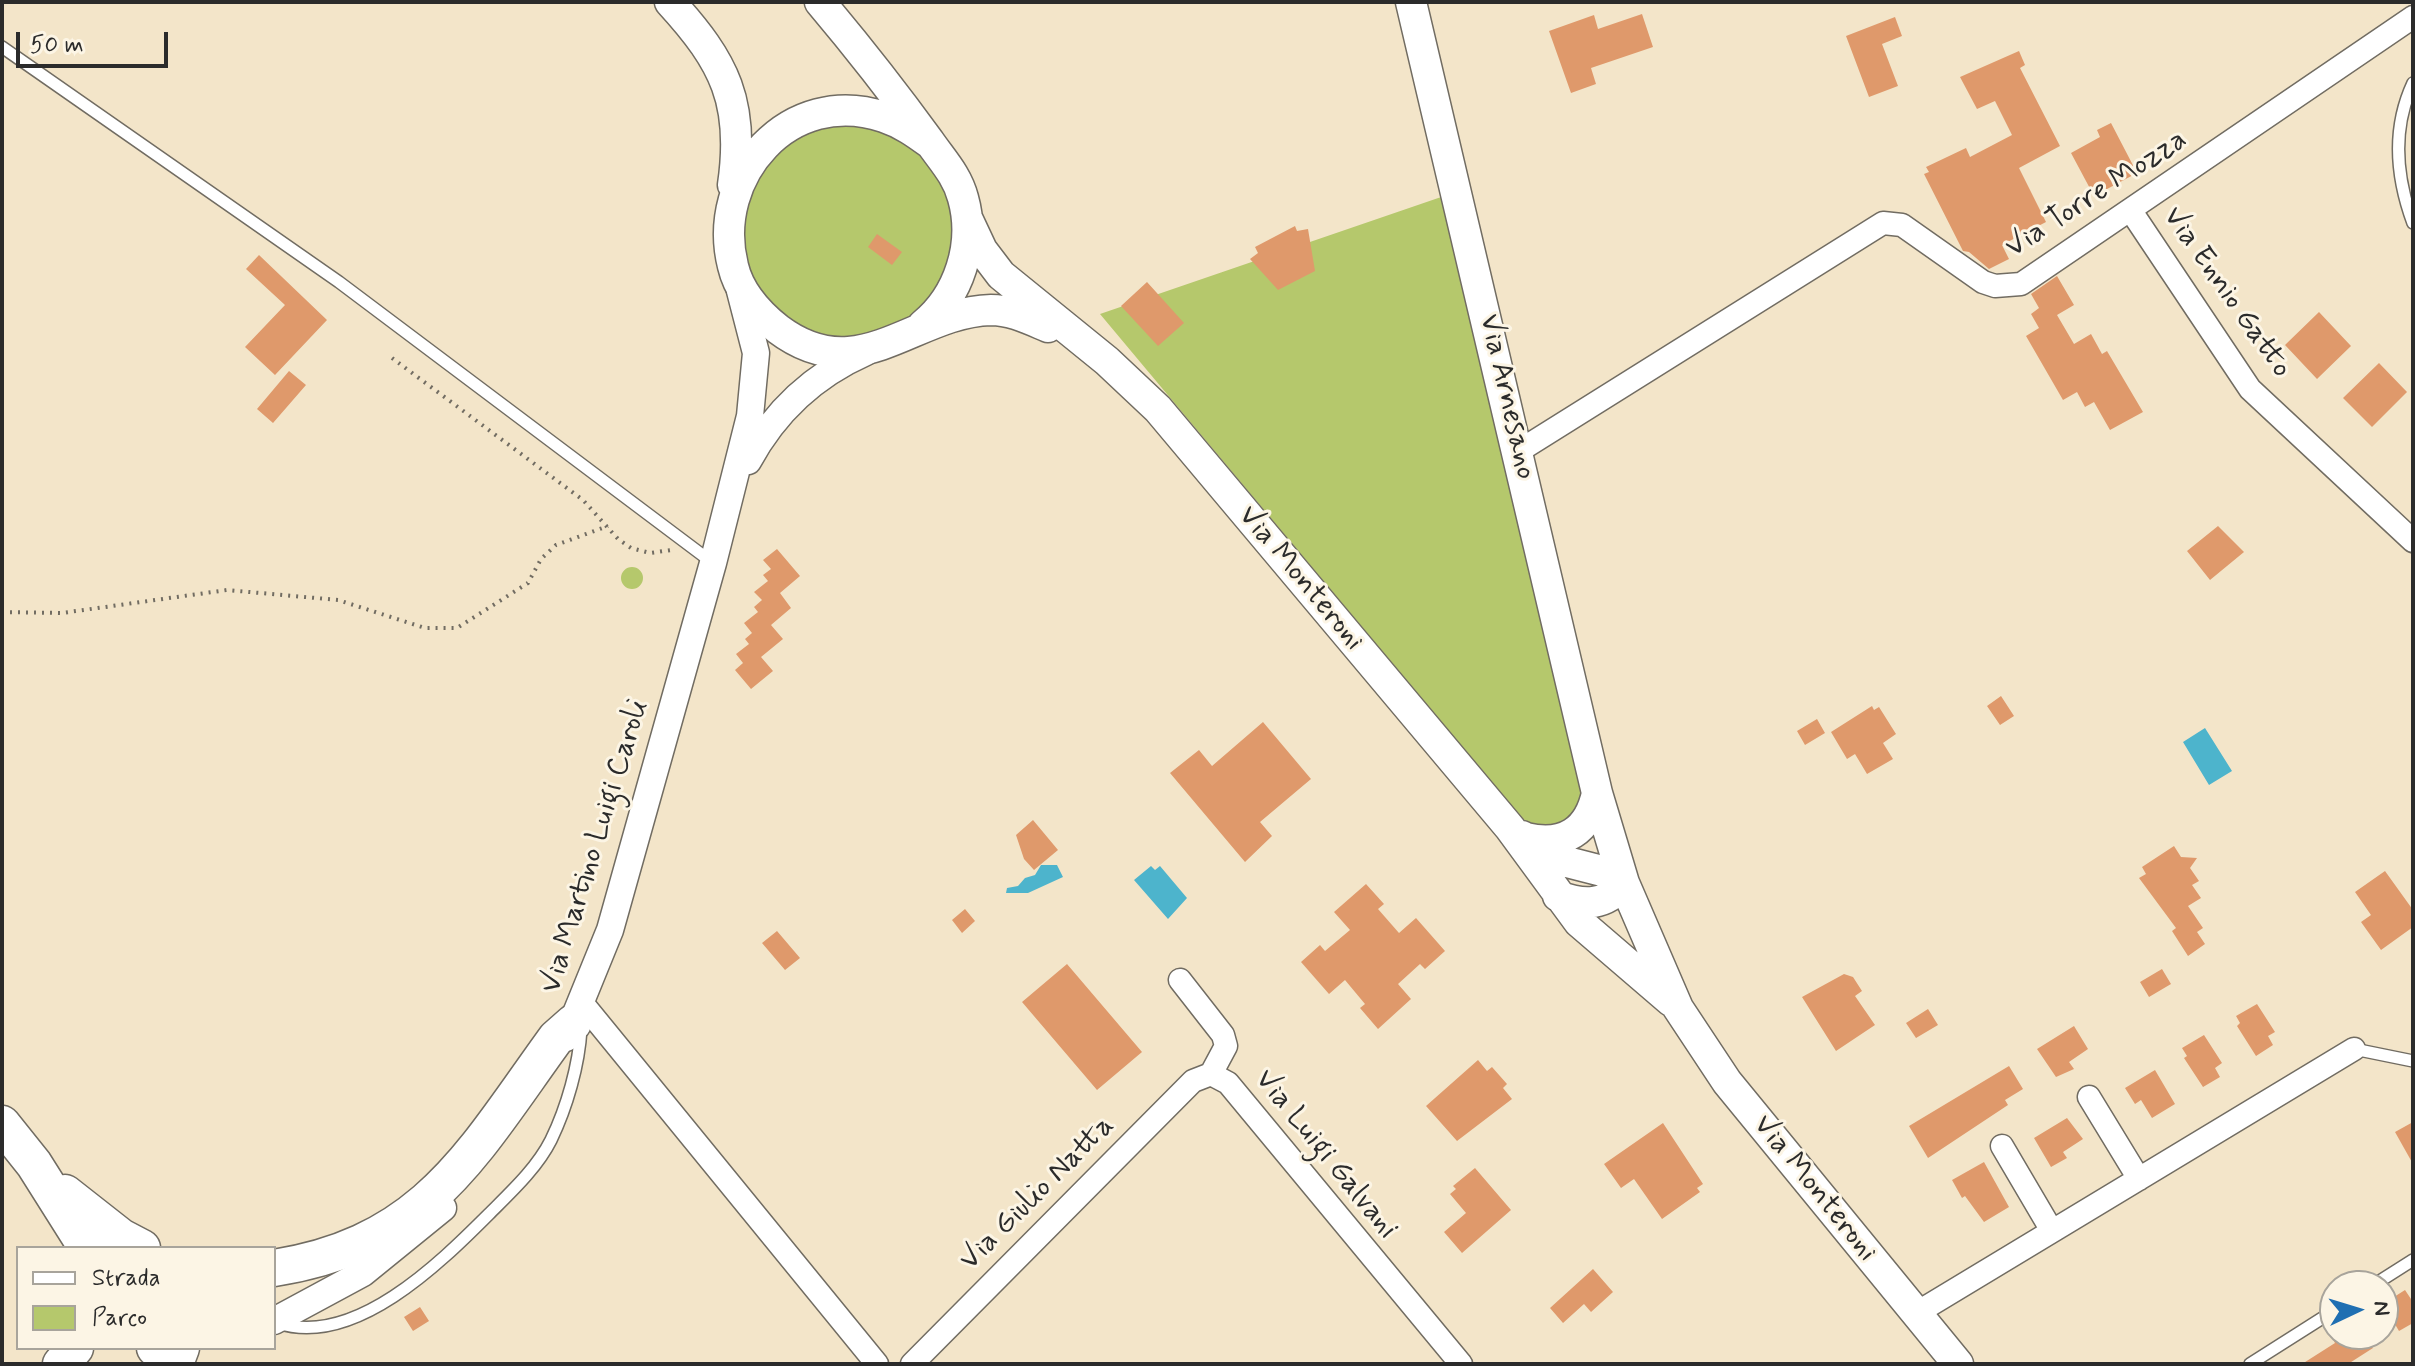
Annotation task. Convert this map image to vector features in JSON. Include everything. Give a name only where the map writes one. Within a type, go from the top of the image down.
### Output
[{"type":"highway","points":[[276,1268],[342,1251],[380,1234],[413,1214],[449,1182],[556,1038],[578,1014]]},
{"type":"highway","points":[[2,1124],[34,1164],[86,1246]]},
{"type":"highway","points":[[34,1164],[75,1202],[139,1246]]},
{"type":"main road","points":[[670,2],[712,50],[728,82],[737,119],[737,158],[731,203]]},
{"type":"main road","name":"Via Monteroni","points":[[820,2],[872,63],[955,178],[967,218],[982,250],[1001,275],[1080,339],[1158,409],[1517,832],[1558,896],[1600,943],[1678,1008]]},
{"type":"main road","name":"Via Arnesano","points":[[1411,2],[1597,793]]},
{"type":"main road","name":"Via Monteroni","points":[[931,144],[909,127],[883,116],[855,111],[827,112],[800,120],[776,134],[756,153],[740,177],[731,203],[728,238],[733,268],[755,307],[788,336],[829,350],[874,349],[958,315],[991,310],[1011,312],[1080,339]]},
{"type":"main road","name":"Via Monteroni","points":[[915,331],[935,316],[959,275],[967,247],[967,218]]},
{"type":"main road","points":[[1517,832],[1565,839],[1581,829],[1593,813],[1597,793]]},
{"type":"main road","name":"Via Monteroni","points":[[1597,793],[1624,883],[1678,1008],[1727,1082],[1958,1364]]},
{"type":"main road","name":"Via Monteroni","points":[[1517,832],[1567,862],[1606,872],[1624,883]]},
{"type":"main road","points":[[1558,896],[1576,903],[1598,902],[1615,893],[1624,883]]},
{"type":"street","name":"Via Torre Mozza","points":[[1519,451],[1883,223],[1902,225],[1973,277],[1995,286],[2021,284],[2050,268],[2413,17]]},
{"type":"street","name":"Via Ennio Gatto","points":[[2131,211],[2250,389],[2413,541]]},
{"type":"street","name":"Via Martino Luigi Caroli","points":[[276,1321],[363,1273],[456,1195],[528,1108],[578,1014],[610,930],[713,563],[756,385],[756,353],[733,268]]},
{"type":"street","name":"Via Martino Luigi Caroli","points":[[728,505],[772,421],[816,381],[874,349]]},
{"type":"street","name":"Via Luigi Galvani","points":[[1180,980],[1223,1035],[1226,1046],[1211,1074],[1228,1083],[1461,1364]]},
{"type":"street","points":[[578,1014],[877,1364]]},
{"type":"street","points":[[1915,1314],[2354,1049]]},
{"type":"street","name":"Via Giulio Natta","points":[[912,1364],[1193,1081],[1211,1074]]},
{"type":"street","points":[[2089,1097],[2139,1179]]},
{"type":"street","points":[[2002,1146],[2052,1231]]},
{"type":"lane","points":[[2,47],[339,282],[713,563]]},
{"type":"lane","points":[[2413,83],[2402,116],[2398,144],[2399,173],[2413,223]]},
{"type":"lane","points":[[276,1323],[297,1329],[322,1327],[396,1295],[450,1253],[507,1196],[550,1141],[580,1050],[578,1014]]},
{"type":"lane","points":[[2354,1049],[2413,1061]]},
{"type":"lane","points":[[2250,1364],[2319,1320]]},
{"type":"path","points":[[392,358],[583,500],[631,548],[650,553],[689,545]]},
{"type":"path","points":[[2,612],[62,613],[227,590],[338,600],[425,628],[457,628],[528,583],[541,559],[556,545],[608,526]]},
{"type":"green space","points":[[848,126],[889,134],[923,157],[946,191],[954,232],[946,273],[923,307],[889,330],[848,338],[807,330],[773,307],[750,273],[742,232],[750,191],[773,157],[807,134]]},
{"type":"green space","points":[[1447,195],[1587,794],[1559,831],[1529,824],[1519,815],[1100,314]]},
{"type":"green space","points":[[628,567],[636,567],[643,578],[636,589],[628,589],[621,582],[621,574]]},
{"type":"water","points":[[2205,728],[2232,771],[2209,785],[2183,742]]},
{"type":"water","points":[[1041,865],[1057,865],[1063,877],[1028,893],[1006,893],[1007,888],[1018,886],[1025,878],[1035,875]]},
{"type":"water","points":[[1151,866],[1155,870],[1160,866],[1187,898],[1168,919],[1134,880]]},
{"type":"building","points":[[1642,14],[1653,47],[1591,68],[1596,84],[1571,93],[1549,31],[1594,15],[1598,29]]},
{"type":"building","points":[[1895,17],[1902,36],[1882,44],[1898,86],[1869,97],[1846,36]]},
{"type":"building","points":[[2019,51],[2025,65],[2020,68],[2060,146],[2019,168],[2046,222],[2002,245],[2009,259],[1989,269],[1969,252],[1963,251],[1924,174],[1929,172],[1926,167],[1966,148],[1970,157],[2012,135],[1995,101],[1977,109],[1960,77]]},
{"type":"building","points":[[2111,123],[2137,173],[2094,196],[2071,153],[2100,137],[2097,130]]},
{"type":"building","points":[[1295,226],[1297,231],[1308,229],[1315,271],[1278,290],[1250,259],[1258,253],[1255,247]]},
{"type":"building","points":[[877,234],[902,252],[892,265],[868,247]]},
{"type":"building","points":[[259,255],[327,320],[275,375],[245,347],[285,305],[246,269]]},
{"type":"building","points":[[2057,276],[2074,305],[2057,315],[2074,344],[2091,334],[2102,354],[2107,351],[2143,412],[2110,430],[2094,402],[2085,407],[2077,392],[2063,400],[2026,336],[2039,328],[2031,314],[2039,308],[2031,294]]},
{"type":"building","points":[[1147,282],[1184,323],[1158,346],[1121,306]]},
{"type":"building","points":[[2319,312],[2351,346],[2317,379],[2285,345]]},
{"type":"building","points":[[2379,363],[2407,392],[2372,427],[2343,398]]},
{"type":"building","points":[[289,371],[306,385],[273,423],[257,409]]},
{"type":"building","points":[[2218,526],[2244,552],[2210,580],[2187,551]]},
{"type":"building","points":[[777,549],[800,576],[780,593],[791,608],[771,625],[783,639],[761,657],[773,671],[751,689],[735,670],[743,663],[736,654],[749,644],[745,639],[752,633],[744,623],[758,612],[754,607],[762,600],[754,592],[768,581],[763,575],[771,569],[763,560]]},
{"type":"building","points":[[2001,696],[2014,716],[2000,725],[1987,706]]},
{"type":"building","points":[[1872,706],[1874,710],[1879,707],[1896,734],[1883,743],[1893,759],[1867,774],[1855,754],[1847,759],[1831,732]]},
{"type":"building","points":[[1817,719],[1825,733],[1805,745],[1797,731]]},
{"type":"building","points":[[1263,722],[1311,779],[1260,822],[1272,836],[1245,862],[1170,773],[1199,750],[1212,766]]},
{"type":"building","points":[[1033,820],[1058,850],[1034,870],[1024,859],[1016,835]]},
{"type":"building","points":[[2174,846],[2181,857],[2197,858],[2190,868],[2199,881],[2192,885],[2201,898],[2188,906],[2203,928],[2197,932],[2205,944],[2188,956],[2172,931],[2176,928],[2139,878],[2146,874],[2142,867]]},
{"type":"building","points":[[2385,871],[2413,910],[2413,927],[2381,950],[2361,922],[2371,915],[2355,892]]},
{"type":"building","points":[[1366,884],[1384,904],[1378,909],[1399,933],[1416,918],[1445,951],[1425,969],[1420,964],[1398,984],[1411,999],[1378,1029],[1360,1008],[1365,1004],[1345,980],[1329,994],[1301,962],[1320,945],[1325,951],[1350,930],[1334,912]]},
{"type":"building","points":[[965,909],[975,921],[962,933],[952,920]]},
{"type":"building","points":[[777,931],[800,958],[785,970],[762,943]]},
{"type":"building","points":[[1067,964],[1142,1052],[1097,1090],[1022,1002]]},
{"type":"building","points":[[2162,969],[2171,984],[2149,997],[2140,982]]},
{"type":"building","points":[[1844,974],[1853,977],[1862,991],[1855,996],[1875,1025],[1836,1051],[1802,997]]},
{"type":"building","points":[[2257,1004],[2275,1032],[2268,1036],[2273,1045],[2256,1056],[2237,1026],[2240,1023],[2236,1016]]},
{"type":"building","points":[[1928,1009],[1938,1025],[1916,1038],[1906,1023]]},
{"type":"building","points":[[2074,1026],[2088,1049],[2069,1062],[2074,1069],[2056,1077],[2037,1049]]},
{"type":"building","points":[[2204,1035],[2222,1063],[2215,1068],[2220,1077],[2203,1087],[2184,1058],[2187,1056],[2182,1048]]},
{"type":"building","points":[[1478,1060],[1487,1071],[1492,1067],[1507,1084],[1503,1088],[1512,1099],[1457,1141],[1426,1106]]},
{"type":"building","points":[[2009,1066],[2023,1089],[2005,1100],[2008,1105],[1928,1158],[1909,1126]]},
{"type":"building","points":[[2155,1070],[2175,1104],[2152,1118],[2141,1100],[2135,1104],[2125,1088]]},
{"type":"building","points":[[2067,1118],[2083,1139],[2063,1152],[2067,1158],[2051,1167],[2034,1138]]},
{"type":"building","points":[[2413,1122],[2413,1164],[2395,1132]]},
{"type":"building","points":[[1663,1123],[1703,1184],[1697,1188],[1700,1192],[1662,1219],[1634,1179],[1621,1188],[1604,1164]]},
{"type":"building","points":[[1984,1162],[2009,1207],[1984,1222],[1965,1196],[1962,1198],[1952,1180]]},
{"type":"building","points":[[1475,1168],[1511,1210],[1462,1253],[1444,1232],[1466,1213],[1450,1194],[1456,1189],[1453,1186]]},
{"type":"building","points":[[1593,1269],[1613,1292],[1591,1312],[1584,1304],[1563,1323],[1550,1308]]},
{"type":"building","points":[[2405,1290],[2413,1302],[2413,1323],[2399,1331],[2399,1294]]},
{"type":"building","points":[[420,1307],[429,1321],[413,1331],[404,1317]]},
{"type":"building","points":[[2324,1350],[2370,1350],[2348,1364],[2302,1364]]}]
